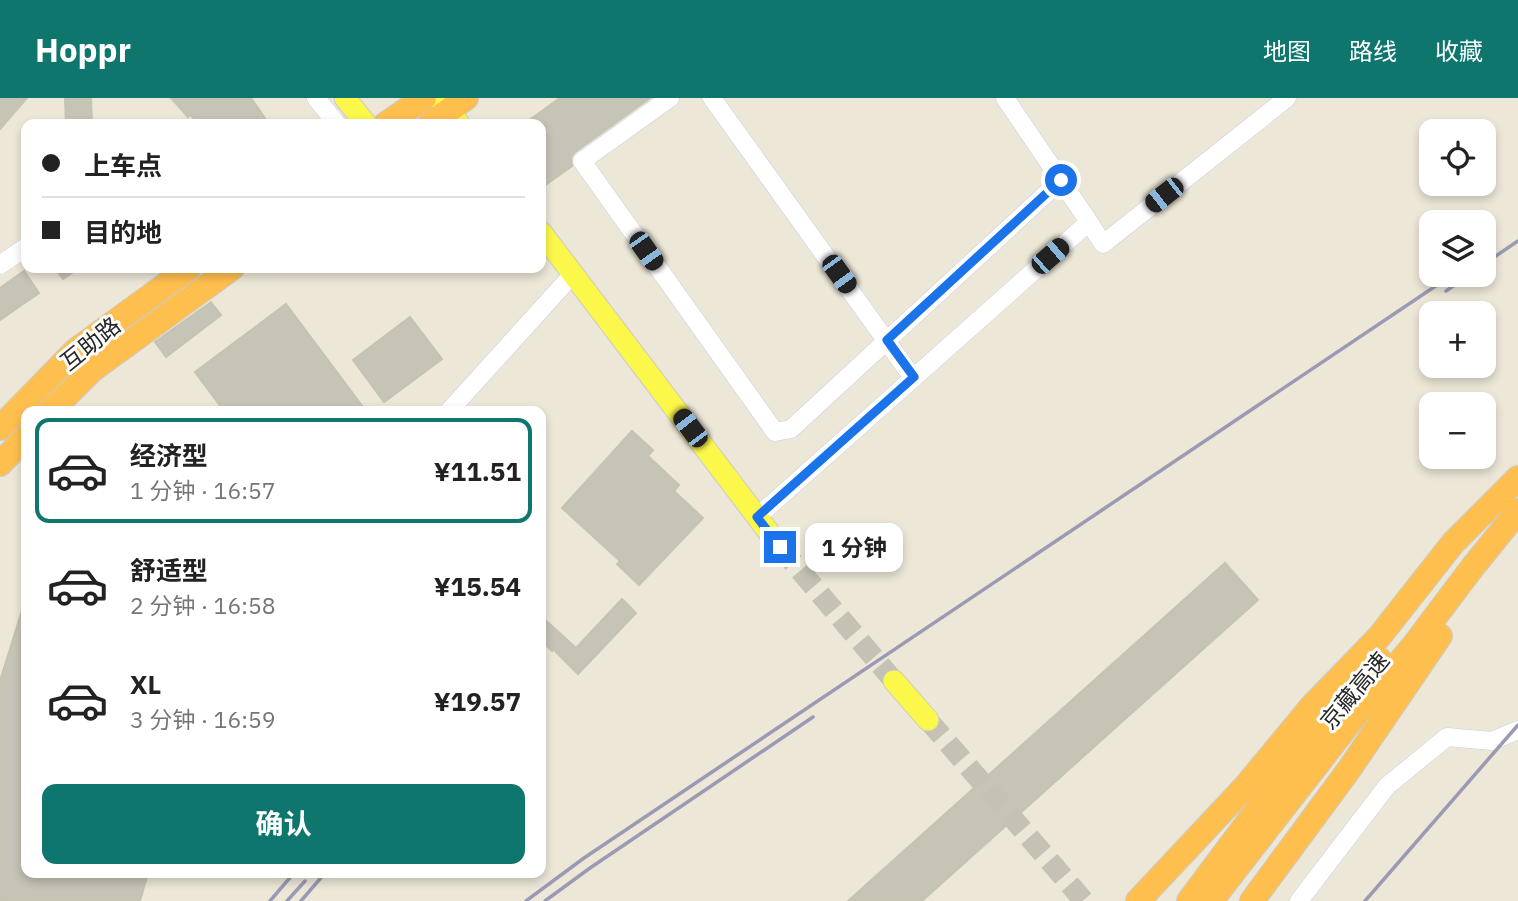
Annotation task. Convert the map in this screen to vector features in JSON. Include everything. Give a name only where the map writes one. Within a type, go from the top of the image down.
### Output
[{"type":"highway","points":[[391,119],[410,102]]},
{"type":"highway","name":"互助路","points":[[21,406],[75,351],[182,273]]},
{"type":"highway","name":"互助路","points":[[56,406],[92,370],[225,273]]},
{"type":"highway","name":"互助路","points":[[0,428],[21,406]]},
{"type":"highway","points":[[0,464],[21,442]]},
{"type":"highway","points":[[1138,901],[1245,788],[1312,706],[1379,637],[1453,543],[1518,478]]},
{"type":"highway","name":"京藏高速","points":[[1189,901],[1343,701],[1400,635],[1518,478]]},
{"type":"highway","name":"京藏高速","points":[[1211,901],[1518,511]]},
{"type":"highway","points":[[1252,901],[1349,771],[1465,599],[1518,530]]},
{"type":"main road","points":[[345,98],[362,119]]},
{"type":"main road","points":[[546,239],[780,547]]},
{"type":"main road","points":[[894,681],[928,720]]},
{"type":"street","points":[[316,98],[333,119]]},
{"type":"street","points":[[670,98],[582,161],[775,432],[791,429],[1061,180]]},
{"type":"street","points":[[712,98],[914,377]]},
{"type":"street","points":[[1005,98],[1103,244],[1287,98]]},
{"type":"street","points":[[757,517],[1090,222]]},
{"type":"street","points":[[0,265],[21,250]]},
{"type":"street","points":[[454,406],[573,274]]},
{"type":"street","points":[[1298,901],[1387,786],[1447,737],[1492,741],[1518,730]]},
{"type":"building","points":[[0,98],[27,98],[0,129]]},
{"type":"building","points":[[65,98],[91,98],[92,119],[66,119]]},
{"type":"building","points":[[171,98],[251,98],[266,119],[194,119],[191,115],[188,117]]},
{"type":"building","points":[[560,98],[650,98],[575,152],[571,157],[572,166],[546,184],[546,119],[531,119]]},
{"type":"building","points":[[21,273],[25,273],[39,293],[0,320],[0,288]]},
{"type":"building","points":[[59,273],[72,273],[63,279]]},
{"type":"building","points":[[211,302],[221,315],[166,357],[155,342]]},
{"type":"building","points":[[286,304],[362,406],[220,406],[195,372]]},
{"type":"building","points":[[410,317],[442,359],[384,402],[353,360]]},
{"type":"building","points":[[632,431],[653,450],[648,456],[679,485],[674,491],[703,518],[639,585],[617,564],[620,561],[562,508]]},
{"type":"building","points":[[1225,563],[1258,600],[922,901],[848,901]]},
{"type":"building","points":[[622,599],[636,613],[578,674],[546,645],[546,621],[576,648]]},
{"type":"building","points":[[21,614],[21,878],[147,878],[140,901],[0,901],[0,681]]},
{"type":"tunnel","points":[[780,547],[894,681]]},
{"type":"tunnel","points":[[928,720],[1084,901]]},
{"type":"railway","points":[[1496,256],[1518,241]]},
{"type":"railway","points":[[526,901],[584,858],[1434,287]]},
{"type":"railway","points":[[1446,291],[1452,287]]},
{"type":"railway","points":[[545,901],[813,717]]},
{"type":"railway","points":[[1365,901],[1518,725]]},
{"type":"railway","points":[[270,901],[290,878]]},
{"type":"railway","points":[[301,901],[321,878]]},
{"type":"railway","points":[[287,901],[305,881]]},
{"type":"route","points":[[780,547],[757,517],[914,377],[887,340],[1061,180]]}]
